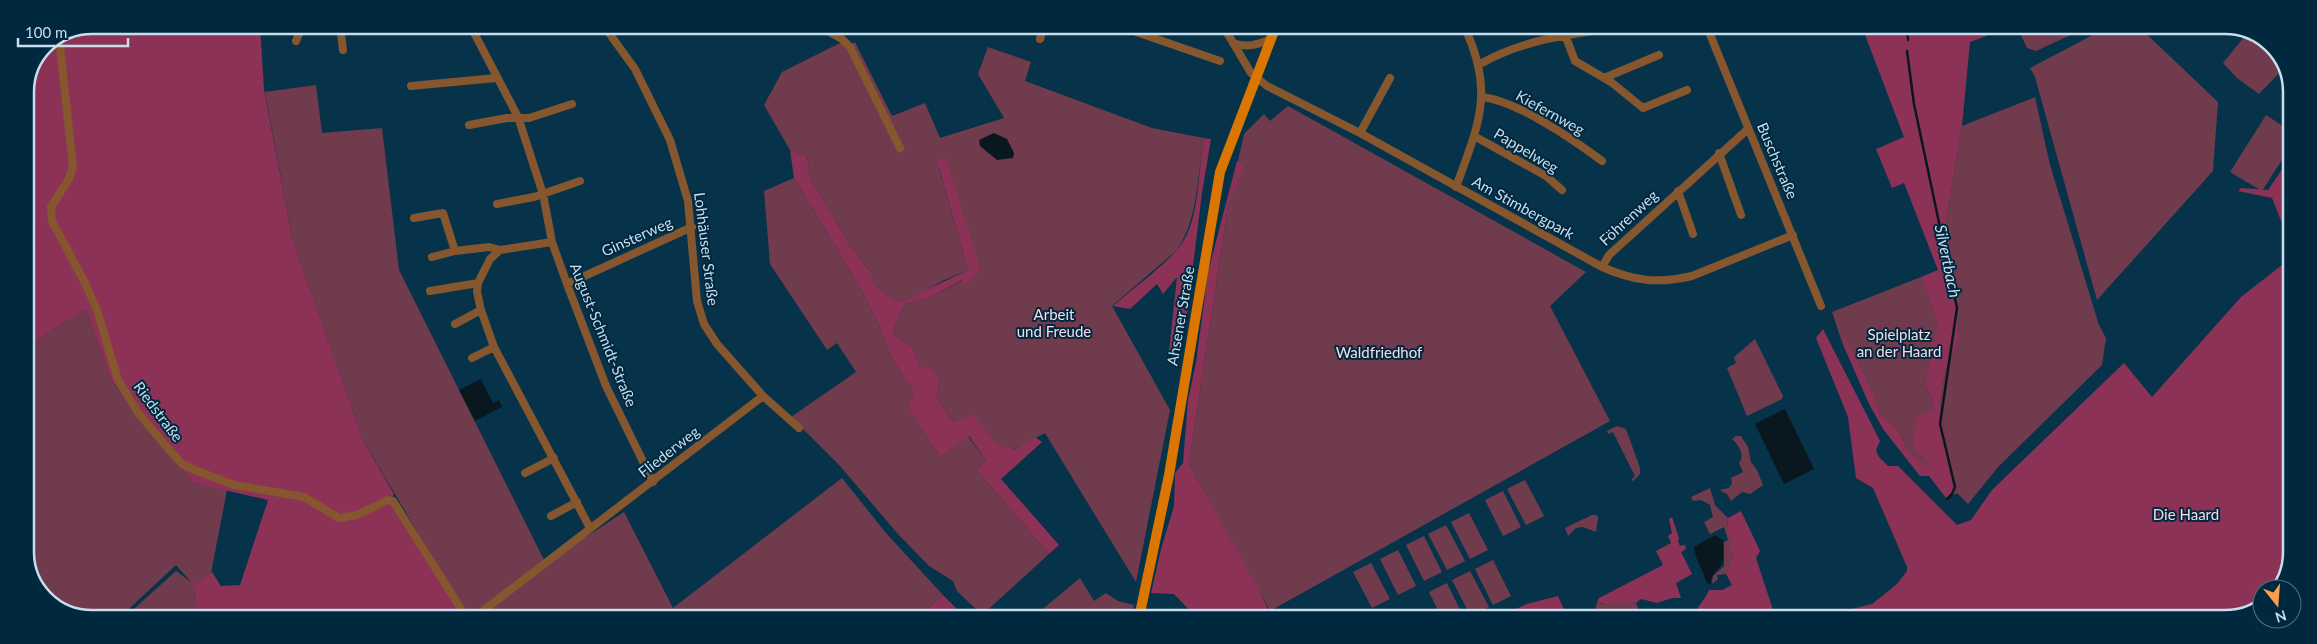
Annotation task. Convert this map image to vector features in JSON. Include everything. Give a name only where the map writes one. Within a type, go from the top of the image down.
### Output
[{"type":"main road","name":"Ahsener Straße","points":[[1142,610],[1171,466],[1220,172],[1255,76],[1273,34]]},
{"type":"street","points":[[296,42],[299,34]]},
{"type":"street","points":[[341,34],[343,50]]},
{"type":"street","name":"August-Schmidt-Straße","points":[[474,34],[518,117],[543,194],[552,242],[566,284],[606,386],[653,482]]},
{"type":"street","name":"Lohhäuser Straße","points":[[610,34],[635,69],[655,107],[681,174],[688,200],[692,228],[697,301],[704,324],[716,344],[764,396],[799,428]]},
{"type":"street","points":[[833,34],[850,46],[900,148]]},
{"type":"street","points":[[1040,39],[1042,34]]},
{"type":"street","points":[[1142,34],[1220,61]]},
{"type":"street","name":"Am Stimbergpark","points":[[1228,34],[1255,76],[1273,90],[1360,133],[1602,267],[1619,274],[1646,281],[1676,280],[1692,276],[1793,236]]},
{"type":"street","points":[[1456,187],[1474,136],[1481,97],[1480,64],[1467,34]]},
{"type":"street","points":[[1480,64],[1514,47],[1568,34]]},
{"type":"street","name":"Buschstraße","points":[[1710,34],[1821,306]]},
{"type":"street","points":[[1562,35],[1567,40],[1575,61],[1629,94],[1643,108],[1687,90]]},
{"type":"street","points":[[1233,43],[1255,45],[1271,39]]},
{"type":"street","name":"Riedstraße","points":[[60,43],[73,166],[69,179],[51,207],[52,221],[97,310],[118,380],[140,414],[182,464],[208,476],[234,485],[304,497],[339,518],[357,515],[388,500],[393,502],[460,610]]},
{"type":"street","points":[[1604,78],[1659,54]]},
{"type":"street","points":[[411,86],[496,78]]},
{"type":"street","points":[[1360,133],[1390,78]]},
{"type":"street","name":"Kiefernweg","points":[[1481,97],[1493,98],[1545,123],[1602,161]]},
{"type":"street","points":[[469,125],[518,117],[529,118],[572,104]]},
{"type":"street","name":"Föhrenweg","points":[[1602,267],[1609,255],[1748,128]]},
{"type":"street","name":"Pappelweg","points":[[1474,136],[1546,176],[1562,190]]},
{"type":"street","points":[[1719,153],[1741,215]]},
{"type":"street","points":[[497,204],[543,194],[580,181]]},
{"type":"street","name":"Föhrenweg","points":[[1678,191],[1693,234]]},
{"type":"street","points":[[414,218],[443,212],[455,251]]},
{"type":"street","name":"Ginsterweg","points":[[566,284],[692,228]]},
{"type":"street","points":[[432,257],[455,251],[489,247],[500,250],[552,242]]},
{"type":"street","points":[[500,250],[490,259],[478,282],[476,292],[481,310],[494,347],[590,528]]},
{"type":"street","points":[[430,292],[478,282]]},
{"type":"street","points":[[455,324],[481,310]]},
{"type":"street","points":[[472,358],[494,347]]},
{"type":"street","name":"Fliederweg","points":[[484,610],[764,396]]},
{"type":"street","points":[[525,473],[554,458]]},
{"type":"street","points":[[551,516],[577,502]]},
{"type":"green space","points":[[261,34],[264,89],[292,237],[364,442],[394,494],[392,499],[457,610],[196,610],[194,584],[212,572],[221,586],[240,585],[268,500],[193,483],[111,380],[86,310],[34,342],[34,91],[38,69],[43,59],[59,43],[80,35]]},
{"type":"green space","points":[[1865,34],[1992,34],[1970,42],[1962,126],[1945,229],[1949,260],[1948,272],[1958,316],[1959,338],[1945,373],[1940,406],[1949,460],[1957,493],[1946,498],[1929,476],[1920,476],[1883,429],[1869,404],[1842,342],[1845,336],[1875,397],[1880,414],[1900,432],[1908,450],[1927,467],[1927,461],[1913,447],[1916,418],[1933,409],[1932,400],[1925,385],[1938,322],[1921,277],[1938,270],[1904,183],[1892,188],[1876,149],[1904,137]]},
{"type":"green space","points":[[2020,34],[2073,34],[2036,51],[2027,48]]},
{"type":"green space","points":[[2095,34],[2146,34],[2218,102],[2213,171],[2097,300],[2035,77],[2030,68]]},
{"type":"green space","points":[[2244,37],[2258,43],[2264,48],[2274,59],[2280,72],[2259,94],[2237,78],[2223,63]]},
{"type":"green space","name":"Arbeit und Freude","points":[[842,42],[847,46],[855,42],[892,116],[925,103],[940,138],[1004,118],[978,74],[988,47],[1031,62],[1025,81],[1152,128],[1204,138],[1190,224],[1177,250],[1112,306],[1170,410],[1136,582],[1045,433],[1013,450],[996,443],[974,416],[953,422],[937,397],[939,381],[920,366],[912,346],[893,334],[905,304],[928,299],[963,280],[964,285],[981,271],[937,162],[968,270],[903,301],[893,299],[874,284],[872,274],[851,247],[810,177],[807,156],[790,150],[764,105],[782,72]]},
{"type":"green space","points":[[316,85],[322,133],[382,128],[399,270],[544,560],[481,610],[464,610],[364,442],[292,237],[265,92]]},
{"type":"green space","points":[[2035,97],[2050,165],[2099,325],[2106,338],[2102,365],[1999,466],[1968,504],[1957,493],[1949,460],[1940,406],[1945,373],[1959,337],[1958,316],[1948,272],[1949,260],[1945,229],[1962,126]]},
{"type":"green space","name":"Waldfriedhof","points":[[1288,106],[1586,272],[1550,306],[1610,421],[1272,610],[1269,610],[1189,464],[1228,206],[1244,134],[1264,114],[1270,121]]},
{"type":"green space","points":[[2266,115],[2283,126],[2283,158],[2262,191],[2230,172]]},
{"type":"green space","points":[[1204,138],[1211,139],[1202,193],[1186,323],[1176,353],[1169,351],[1177,277],[1163,294],[1157,284],[1130,309],[1113,306],[1161,266],[1184,240],[1196,204]]},
{"type":"green space","points":[[790,150],[807,156],[810,177],[851,247],[872,274],[874,284],[893,299],[903,301],[968,270],[937,161],[946,158],[981,271],[964,286],[962,280],[928,299],[905,304],[893,334],[912,346],[920,366],[933,369],[939,381],[937,397],[953,422],[974,415],[996,443],[1014,450],[1035,437],[1042,442],[1001,479],[1059,545],[1049,554],[976,469],[986,461],[969,436],[940,457],[906,405],[915,395],[891,357],[882,332],[857,282],[794,178]]},
{"type":"green space","points":[[1237,161],[1244,166],[1228,206],[1189,464],[1268,610],[1189,610],[1174,594],[1151,593],[1161,549],[1174,506],[1175,473],[1183,463],[1188,400],[1196,363],[1208,272]]},
{"type":"green space","points":[[2283,168],[2283,222],[2272,198],[2238,191],[2241,188],[2268,190]]},
{"type":"green space","points":[[794,178],[857,282],[882,332],[891,357],[915,395],[906,405],[940,457],[968,436],[986,461],[976,469],[1049,554],[987,610],[977,610],[957,591],[953,581],[929,566],[897,533],[840,466],[791,417],[856,372],[837,343],[827,350],[770,264],[764,191]]},
{"type":"green space","name":"Die Haard","points":[[2283,264],[2283,560],[2277,579],[2252,579],[2252,603],[2237,609],[2226,610],[1848,610],[1872,604],[1897,584],[1907,571],[1907,567],[1873,488],[1856,478],[1848,417],[1816,338],[1823,329],[1880,441],[1876,450],[1879,457],[1888,466],[1898,466],[1957,525],[1971,520],[1992,490],[2124,363],[2152,397],[2241,297]]},
{"type":"green space","name":"Spielplatz an der Haard","points":[[1921,277],[1935,313],[1942,314],[1925,385],[1932,400],[1933,409],[1927,468],[1908,450],[1900,432],[1880,414],[1875,397],[1845,337],[1842,342],[1832,312]]},
{"type":"green space","points":[[86,310],[111,380],[193,483],[227,490],[211,573],[194,584],[196,610],[133,610],[176,571],[191,582],[176,565],[128,610],[84,610],[76,608],[59,601],[41,581],[34,556],[34,342]]},
{"type":"green space","points":[[1755,339],[1783,396],[1782,399],[1747,416],[1727,368],[1736,363],[1734,357]]},
{"type":"green space","points":[[1617,426],[1626,429],[1640,468],[1640,474],[1633,481],[1631,480],[1635,476],[1613,432],[1608,434],[1607,431]]},
{"type":"green space","points":[[1736,436],[1741,436],[1748,447],[1751,462],[1757,470],[1763,485],[1750,494],[1742,492],[1731,501],[1727,494],[1719,490],[1729,488],[1732,483],[1731,478],[1743,472],[1739,463],[1741,460],[1740,450],[1732,439]]},
{"type":"green space","points":[[842,478],[885,532],[943,595],[925,610],[488,610],[569,548],[624,512],[673,608]]},
{"type":"green space","points":[[1525,480],[1544,516],[1526,525],[1507,489]]},
{"type":"green space","points":[[1710,488],[1715,505],[1728,518],[1733,556],[1726,574],[1717,575],[1718,579],[1712,584],[1713,576],[1724,566],[1724,542],[1728,540],[1724,527],[1710,534],[1704,522],[1713,517],[1710,505],[1701,500],[1693,501],[1691,497]]},
{"type":"green space","points":[[1503,491],[1521,527],[1503,536],[1485,500]]},
{"type":"green space","points":[[1741,511],[1760,551],[1756,558],[1773,610],[1697,610],[1709,590],[1722,590],[1732,585],[1726,574],[1733,556],[1730,550],[1732,539],[1728,532],[1728,518]]},
{"type":"green space","points":[[1469,513],[1488,550],[1470,559],[1451,522]]},
{"type":"green space","points":[[1592,515],[1597,515],[1598,518],[1596,532],[1583,527],[1576,528],[1568,536],[1565,528]]},
{"type":"green space","points":[[1672,517],[1680,546],[1685,545],[1686,549],[1681,552],[1692,574],[1676,583],[1681,598],[1672,598],[1657,603],[1641,599],[1636,603],[1606,604],[1597,602],[1599,598],[1663,565],[1656,551],[1671,543],[1668,536],[1672,533],[1669,519]]},
{"type":"green space","points":[[1446,525],[1465,561],[1447,570],[1428,534]]},
{"type":"green space","points":[[1424,536],[1442,572],[1424,581],[1406,545]]},
{"type":"green space","points":[[1398,550],[1416,586],[1398,595],[1380,559]]},
{"type":"green space","points":[[1493,560],[1511,596],[1493,605],[1475,569]]},
{"type":"green space","points":[[1371,563],[1390,599],[1372,608],[1353,572]]},
{"type":"green space","points":[[1470,571],[1489,607],[1484,610],[1467,610],[1452,580]]},
{"type":"green space","points":[[1080,578],[1094,601],[1106,593],[1118,601],[1134,605],[1133,610],[1042,610]]},
{"type":"green space","points":[[1447,583],[1460,610],[1438,610],[1429,592]]},
{"type":"green space","points":[[943,595],[956,608],[954,610],[925,610]]},
{"type":"green space","points":[[1558,596],[1564,610],[1514,610],[1527,604]]},
{"type":"green space","points":[[1627,601],[1636,603],[1639,610],[1595,610],[1597,602],[1601,604]]},
{"type":"shaded area","points":[[994,133],[1007,139],[1014,153],[1013,158],[997,160],[980,146],[979,140]]},
{"type":"shaded area","points":[[481,379],[493,403],[499,400],[502,407],[475,421],[459,390]]},
{"type":"shaded area","points":[[1785,409],[1814,469],[1784,484],[1755,424]]},
{"type":"shaded area","points":[[1715,535],[1723,540],[1723,556],[1721,565],[1713,576],[1711,584],[1707,583],[1694,547]]},
{"type":"waterway","name":"Silvertbach","points":[[1908,34],[1908,40]]},
{"type":"waterway","name":"Silvertbach","points":[[1907,51],[1914,104],[1957,308],[1940,424],[1955,487],[1947,499]]}]
